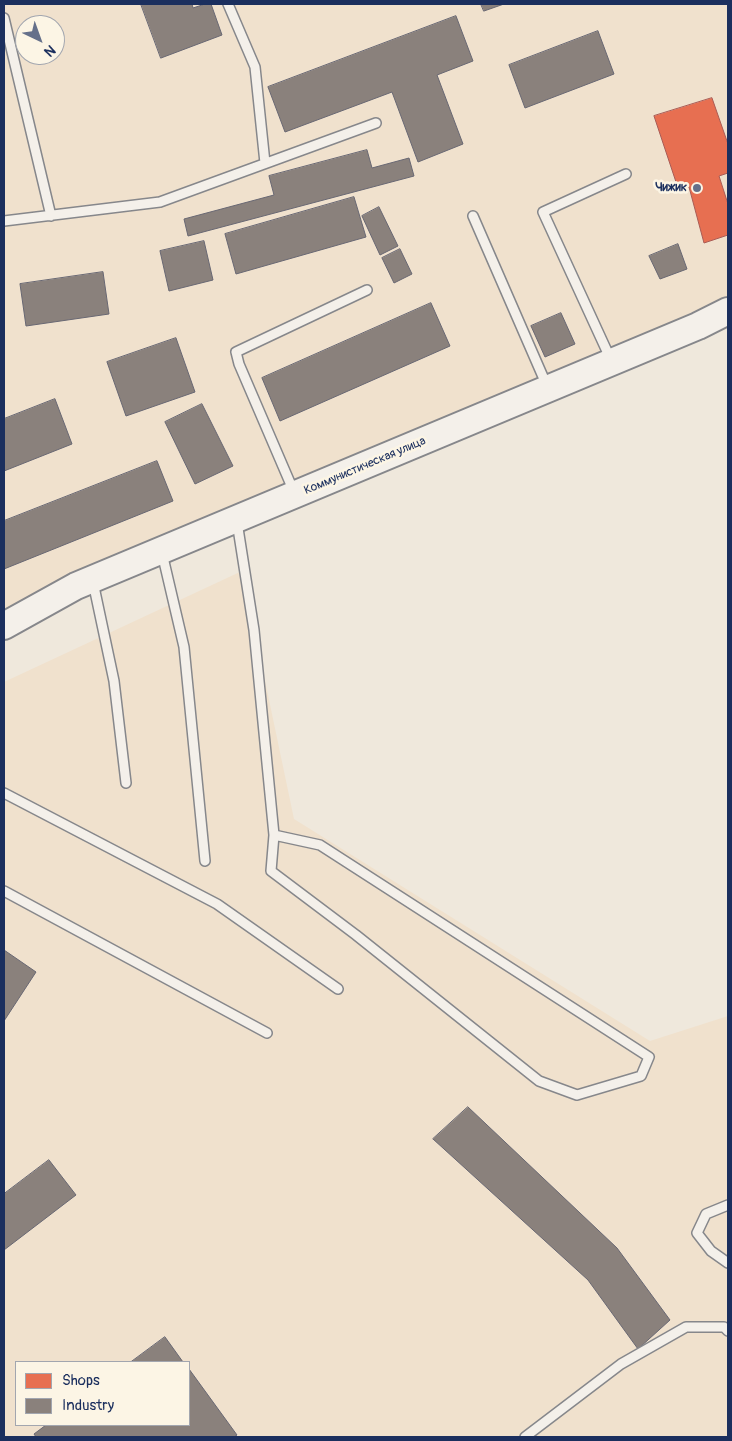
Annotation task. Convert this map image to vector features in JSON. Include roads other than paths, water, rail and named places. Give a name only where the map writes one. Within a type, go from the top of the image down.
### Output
[{"type":"main road","name":"Коммунистическая улица","points":[[4,626],[76,586],[698,326],[728,311]]},
{"type":"lane","points":[[228,4],[255,67],[265,164]]},
{"type":"lane","points":[[4,18],[51,216]]},
{"type":"lane","points":[[4,221],[160,202],[376,123]]},
{"type":"lane","points":[[612,362],[543,212],[626,174]]},
{"type":"lane","points":[[473,216],[548,389]]},
{"type":"lane","points":[[295,495],[239,364],[236,352],[367,290]]},
{"type":"lane","points":[[237,519],[254,630],[274,834],[271,871],[356,935],[540,1081],[577,1095],[640,1076],[648,1057],[641,1051],[320,845],[274,834]]},
{"type":"lane","points":[[162,551],[184,647],[205,861]]},
{"type":"lane","points":[[93,580],[114,681],[126,783]]},
{"type":"lane","points":[[4,793],[217,904],[338,989]]},
{"type":"lane","points":[[4,891],[267,1032]]},
{"type":"lane","points":[[728,1205],[706,1214],[697,1233],[712,1251],[728,1263]]},
{"type":"lane","points":[[525,1437],[621,1364],[686,1327],[724,1327],[728,1331]]},
{"type":"place","name":"Чижик","points":[[697,188]]}]
